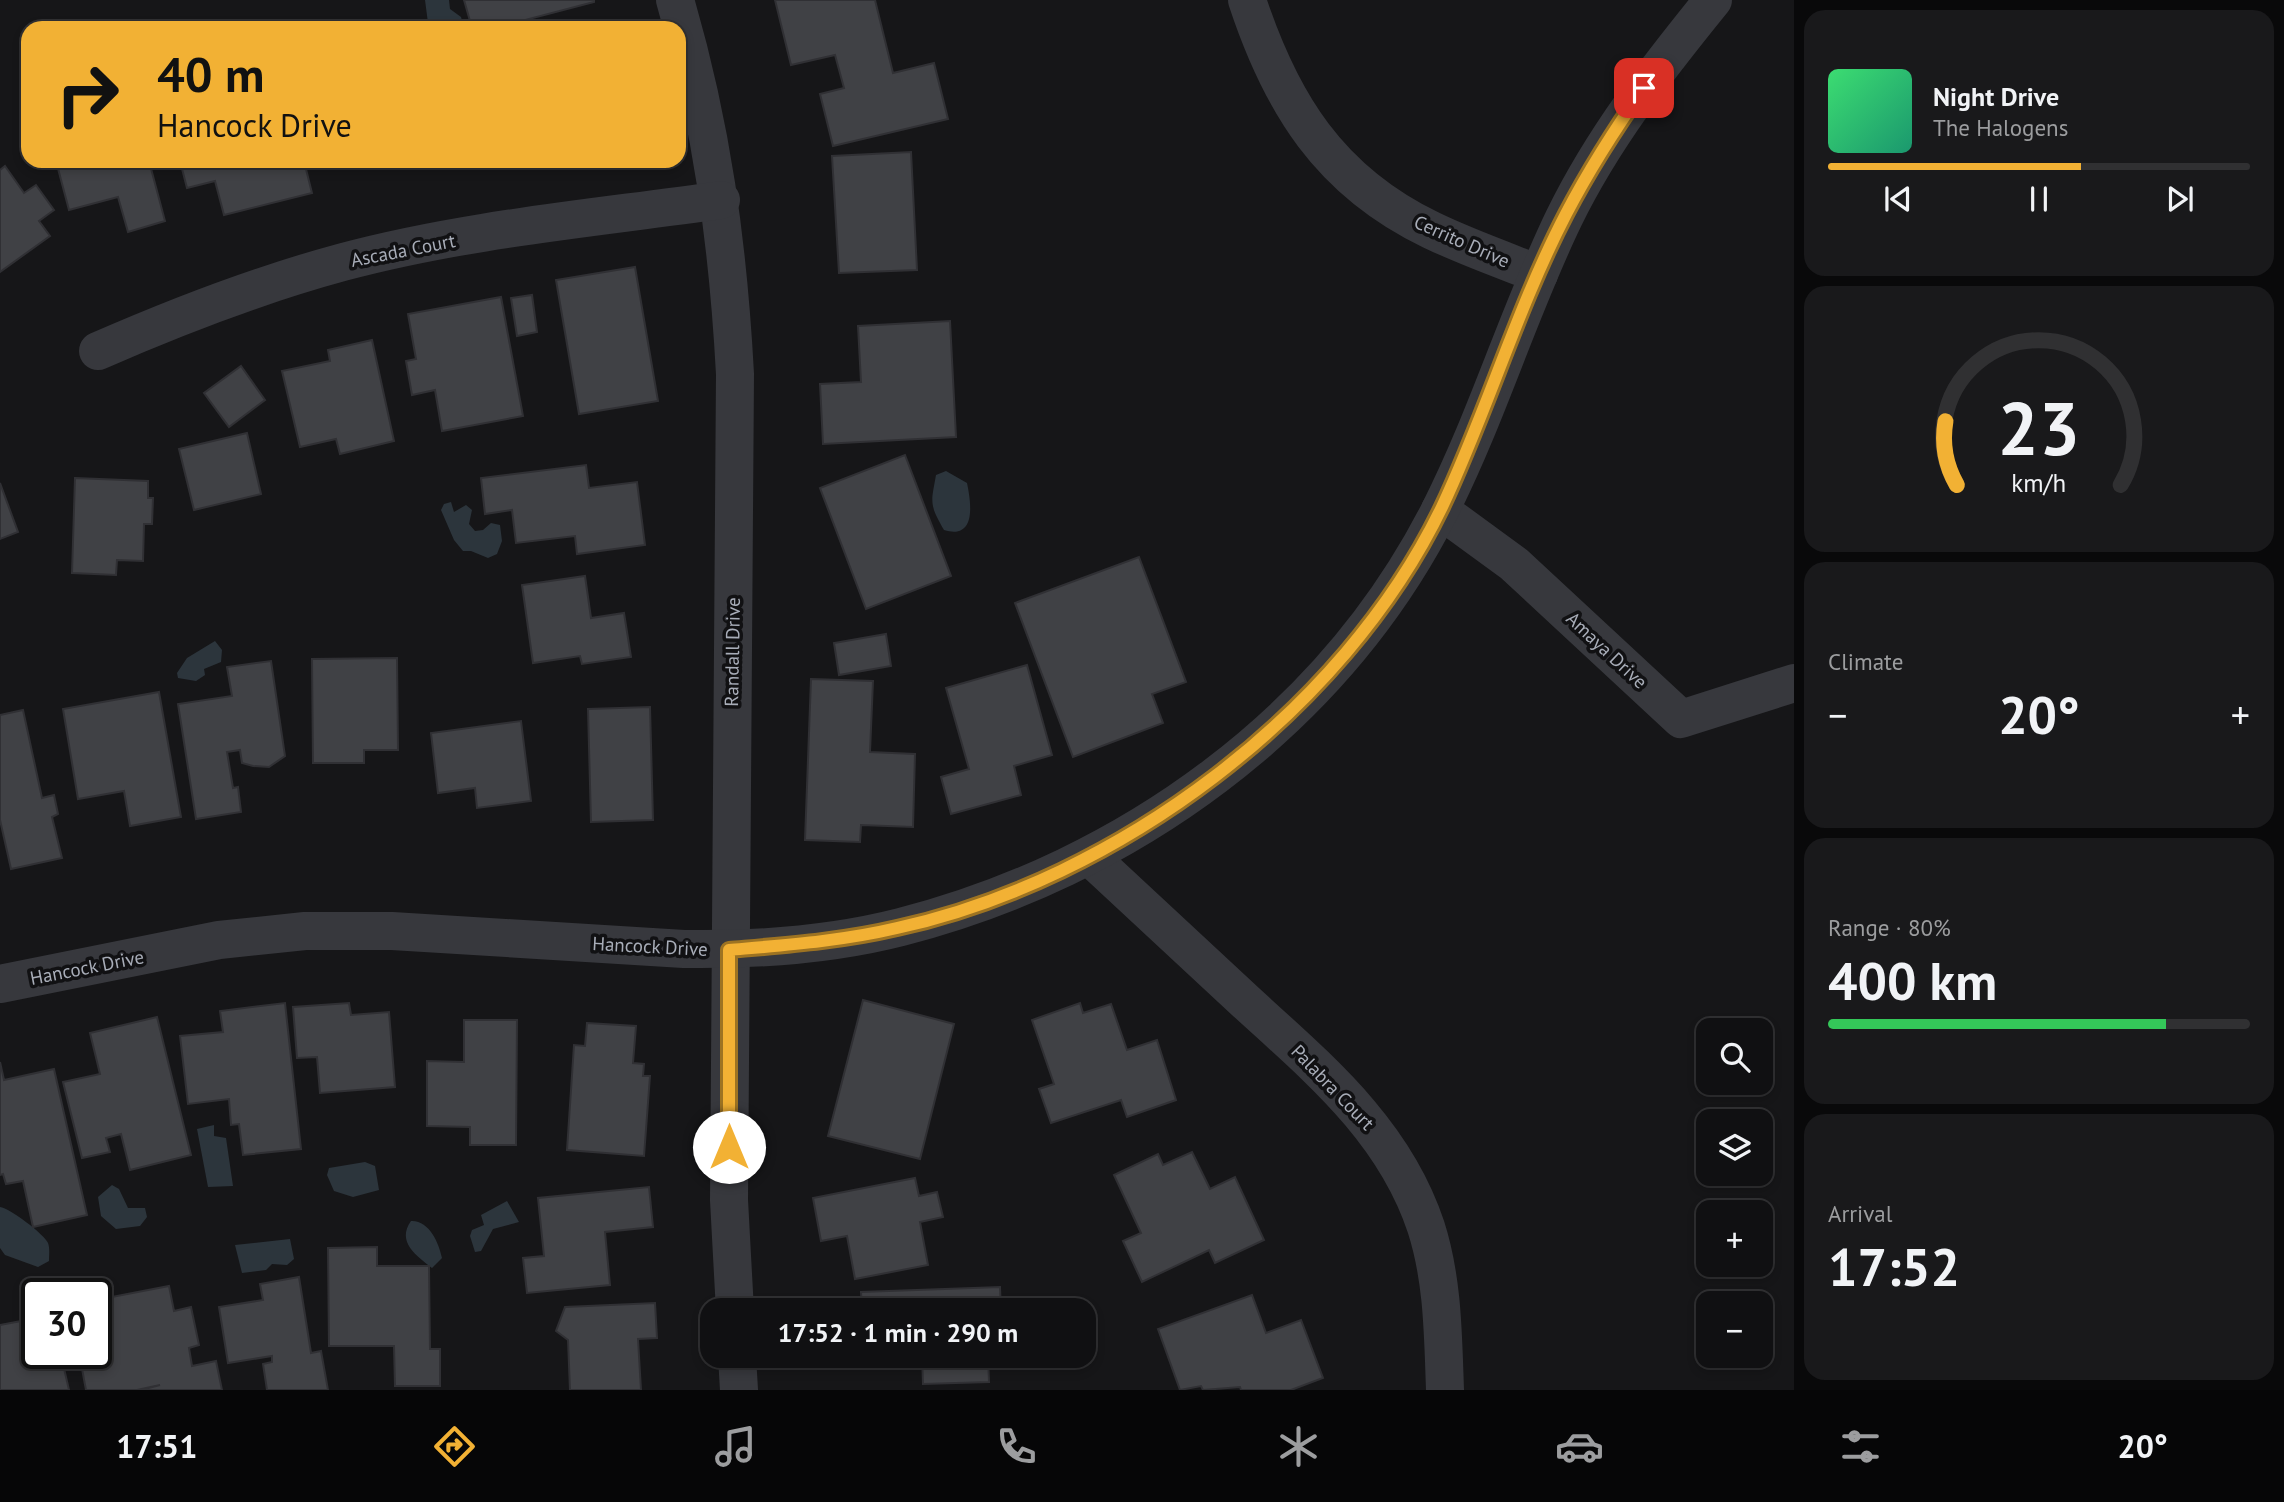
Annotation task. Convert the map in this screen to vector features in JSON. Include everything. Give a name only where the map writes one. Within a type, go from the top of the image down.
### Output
[{"type":"street","name":"Randall Drive","points":[[675,0],[681,21]]},
{"type":"street","name":"Cerrito Drive","points":[[1247,0],[1280,85],[1298,115],[1344,170],[1400,214],[1431,230],[1539,274]]},
{"type":"street","name":"Hancock Drive","points":[[0,985],[219,940],[305,931],[392,931],[729,950],[813,943],[898,928],[981,904],[1090,857],[1138,831],[1232,764],[1296,705],[1336,664],[1388,595],[1440,510],[1478,428],[1539,274],[1565,217],[1606,141],[1656,70],[1713,0]]},
{"type":"street","name":"Randall Drive","points":[[686,36],[694,62],[721,200],[730,284],[735,374],[729,950],[729,1200],[734,1298]]},
{"type":"street","name":"Ascada Court","points":[[98,351],[256,287],[345,261],[435,242],[721,200]]},
{"type":"street","name":"Amaya Drive","points":[[1440,510],[1514,564],[1681,719],[1794,683]]},
{"type":"street","name":"Palabra Court","points":[[1090,857],[1334,1084],[1378,1133],[1413,1194],[1436,1262],[1441,1297],[1445,1390]]},
{"type":"street","points":[[738,1368],[739,1390]]},
{"type":"shaded area","points":[[425,0],[449,0],[450,9],[462,21],[428,21]]},
{"type":"shaded area","points":[[946,471],[967,483],[969,491],[967,525],[955,532],[944,530],[932,503],[936,475]]},
{"type":"shaded area","points":[[451,502],[454,512],[466,505],[472,510],[469,524],[475,531],[483,530],[491,523],[500,525],[502,541],[497,554],[488,558],[471,551],[463,551],[454,540],[441,510],[444,504]]},
{"type":"shaded area","points":[[215,641],[222,650],[221,662],[204,669],[205,675],[196,681],[178,678],[177,673],[187,658]]},
{"type":"shaded area","points":[[214,1125],[214,1136],[226,1138],[233,1186],[208,1187],[197,1129]]},
{"type":"shaded area","points":[[365,1162],[375,1166],[379,1190],[353,1197],[334,1191],[327,1175],[329,1168]]},
{"type":"shaded area","points":[[112,1185],[119,1189],[128,1208],[145,1208],[147,1217],[140,1226],[116,1229],[101,1216],[98,1197]]},
{"type":"shaded area","points":[[507,1201],[519,1222],[493,1229],[481,1251],[475,1252],[470,1236],[472,1230],[484,1225],[481,1215]]},
{"type":"shaded area","points":[[0,1207],[19,1217],[45,1239],[49,1247],[49,1261],[38,1267],[5,1255],[0,1248]]},
{"type":"shaded area","points":[[411,1221],[423,1224],[436,1239],[442,1258],[432,1268],[407,1242],[407,1229]]},
{"type":"shaded area","points":[[290,1239],[294,1259],[287,1265],[272,1264],[266,1270],[242,1273],[235,1245]]},
{"type":"building","points":[[464,0],[594,0],[522,21],[470,21]]},
{"type":"building","points":[[775,0],[875,0],[893,73],[934,63],[948,119],[833,146],[820,94],[844,88],[835,55],[791,65]]},
{"type":"building","points":[[911,152],[917,270],[839,273],[832,156]]},
{"type":"building","points":[[5,166],[24,193],[36,185],[54,210],[39,221],[50,236],[0,272],[0,170]]},
{"type":"building","points":[[58,168],[151,168],[165,221],[128,232],[118,197],[69,210]]},
{"type":"building","points":[[182,168],[306,168],[312,193],[224,215],[215,181],[187,188]]},
{"type":"building","points":[[635,267],[658,401],[579,414],[556,280]]},
{"type":"building","points":[[532,295],[537,332],[517,336],[511,298]]},
{"type":"building","points":[[501,297],[523,416],[442,431],[435,390],[412,395],[406,361],[416,359],[408,314]]},
{"type":"building","points":[[950,321],[956,437],[823,444],[820,384],[861,382],[858,326]]},
{"type":"building","points":[[372,340],[394,441],[340,454],[336,439],[300,447],[282,371],[330,361],[328,350]]},
{"type":"building","points":[[241,366],[265,400],[229,427],[204,393]]},
{"type":"building","points":[[247,433],[261,494],[194,510],[179,449]]},
{"type":"building","points":[[905,455],[951,576],[866,609],[820,488]]},
{"type":"building","points":[[586,465],[589,488],[637,482],[645,545],[577,554],[575,536],[516,543],[512,510],[485,514],[481,478]]},
{"type":"building","points":[[75,478],[148,481],[148,498],[153,498],[152,524],[144,524],[143,561],[117,560],[116,575],[72,573]]},
{"type":"building","points":[[0,483],[18,532],[0,539]]},
{"type":"building","points":[[1139,557],[1186,682],[1152,694],[1163,723],[1073,757],[1015,603]]},
{"type":"building","points":[[585,576],[591,618],[624,613],[631,657],[582,664],[580,656],[533,663],[522,585]]},
{"type":"building","points":[[886,634],[891,666],[839,675],[834,643]]},
{"type":"building","points":[[397,658],[398,750],[364,750],[364,763],[313,763],[312,659]]},
{"type":"building","points":[[271,661],[285,756],[269,767],[253,766],[242,763],[240,750],[227,752],[233,788],[238,787],[241,812],[196,819],[178,704],[232,696],[227,667]]},
{"type":"building","points":[[1027,665],[1052,755],[1014,766],[1021,795],[951,814],[941,777],[969,769],[946,688]]},
{"type":"building","points":[[811,679],[873,681],[870,752],[915,754],[913,827],[861,825],[860,842],[805,840]]},
{"type":"building","points":[[159,692],[181,817],[130,826],[124,791],[78,799],[63,709]]},
{"type":"building","points":[[650,707],[653,820],[591,822],[588,709]]},
{"type":"building","points":[[23,710],[42,798],[54,795],[58,814],[52,817],[62,858],[11,869],[0,820],[0,715]]},
{"type":"building","points":[[521,721],[531,801],[477,808],[475,788],[438,793],[431,733]]},
{"type":"building","points":[[863,1000],[954,1024],[920,1159],[828,1136]]},
{"type":"building","points":[[285,1003],[301,1149],[243,1155],[239,1124],[231,1125],[229,1099],[188,1104],[180,1036],[223,1032],[220,1011]]},
{"type":"building","points":[[349,1003],[351,1015],[389,1012],[395,1087],[320,1093],[317,1057],[297,1058],[293,1007]]},
{"type":"building","points":[[1080,1003],[1083,1013],[1111,1004],[1127,1050],[1157,1040],[1176,1100],[1127,1117],[1121,1100],[1051,1123],[1039,1089],[1054,1084],[1032,1020]]},
{"type":"building","points":[[157,1017],[191,1155],[130,1170],[121,1134],[106,1138],[110,1152],[82,1158],[63,1082],[100,1074],[90,1033]]},
{"type":"building","points":[[464,1020],[517,1020],[516,1145],[470,1145],[470,1127],[427,1126],[427,1061],[464,1062]]},
{"type":"building","points":[[587,1023],[636,1026],[633,1063],[644,1064],[643,1076],[650,1076],[644,1156],[567,1150],[574,1045],[585,1046]]},
{"type":"building","points":[[0,1062],[4,1080],[54,1069],[87,1215],[33,1227],[23,1181],[6,1184],[3,1174],[0,1175]]},
{"type":"building","points":[[1192,1152],[1210,1189],[1235,1177],[1264,1240],[1215,1263],[1209,1250],[1142,1282],[1123,1241],[1141,1233],[1114,1175],[1158,1154],[1163,1165]]},
{"type":"building","points":[[915,1178],[919,1196],[937,1192],[943,1217],[920,1222],[928,1265],[855,1279],[847,1236],[821,1241],[813,1198]]},
{"type":"building","points":[[649,1187],[653,1227],[605,1232],[610,1285],[527,1293],[523,1258],[544,1256],[538,1198]]},
{"type":"building","points":[[377,1247],[377,1266],[429,1266],[430,1349],[440,1349],[440,1386],[395,1386],[394,1346],[329,1346],[328,1248]]},
{"type":"building","points":[[299,1277],[311,1353],[321,1351],[328,1390],[267,1390],[263,1364],[272,1362],[272,1356],[228,1363],[219,1307],[263,1300],[260,1284]]},
{"type":"building","points":[[169,1286],[174,1311],[191,1307],[199,1345],[189,1348],[192,1366],[216,1361],[222,1390],[141,1390],[160,1385],[137,1390],[86,1390],[82,1369],[112,1369],[112,1297]]},
{"type":"building","points":[[1000,1287],[1000,1298],[861,1298],[861,1292]]},
{"type":"building","points":[[1252,1295],[1266,1333],[1301,1320],[1323,1378],[1291,1390],[1241,1390],[1240,1387],[1203,1390],[1201,1386],[1180,1390],[1158,1329]]},
{"type":"building","points":[[655,1303],[657,1338],[638,1339],[641,1390],[570,1390],[568,1340],[556,1331],[565,1307]]},
{"type":"building","points":[[21,1321],[21,1369],[64,1369],[69,1390],[0,1390],[0,1325]]},
{"type":"building","points":[[922,1368],[988,1368],[989,1382],[923,1384]]},
{"type":"route","points":[[729,1147],[729,950],[813,943],[898,928],[981,904],[1062,871],[1138,831],[1232,764],[1336,664],[1388,595],[1420,547],[1440,510],[1478,428],[1539,274],[1565,217],[1606,141],[1644,88]]}]
